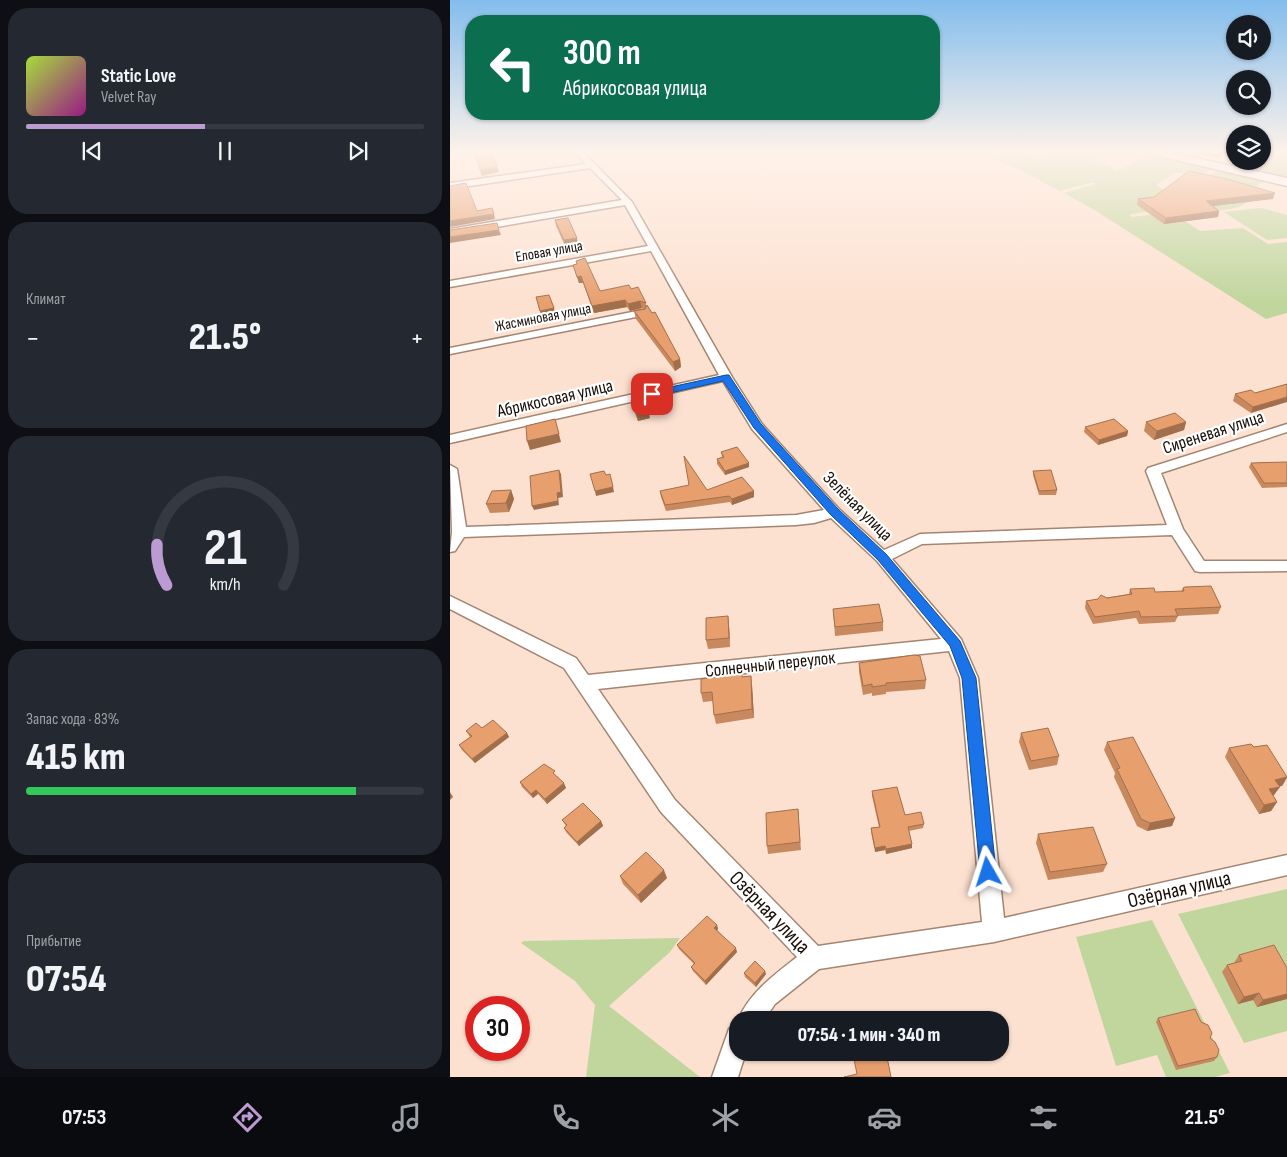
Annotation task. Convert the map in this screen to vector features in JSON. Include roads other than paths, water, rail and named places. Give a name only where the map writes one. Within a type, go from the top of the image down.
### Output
[{"type":"street","points":[[450,232],[626,202]]},
{"type":"street","name":"Зелёная улица","points":[[628,202],[726,377],[757,426],[834,512],[882,557],[955,644],[969,678],[994,931]]},
{"type":"street","name":"Еловая улица","points":[[450,284],[653,248]]},
{"type":"street","name":"Жасминовая улица","points":[[450,351],[642,313]]},
{"type":"street","name":"Абрикосовая улица","points":[[450,439],[726,377]]},
{"type":"street","name":"Сиреневая улица","points":[[1176,530],[1153,471],[1287,428]]},
{"type":"street","points":[[450,469],[459,532],[450,548]]},
{"type":"street","points":[[459,532],[796,520],[814,518],[834,512]]},
{"type":"street","points":[[882,557],[920,539],[1176,530],[1200,567],[1287,566]]},
{"type":"street","name":"Озёрная улица","points":[[450,602],[570,663],[668,806],[814,958],[994,931],[1287,865]]},
{"type":"street","name":"Солнечный переулок","points":[[584,683],[955,644]]},
{"type":"street","points":[[756,1011],[767,996],[814,958]]},
{"type":"street","points":[[725,1077],[730,1061]]}]
